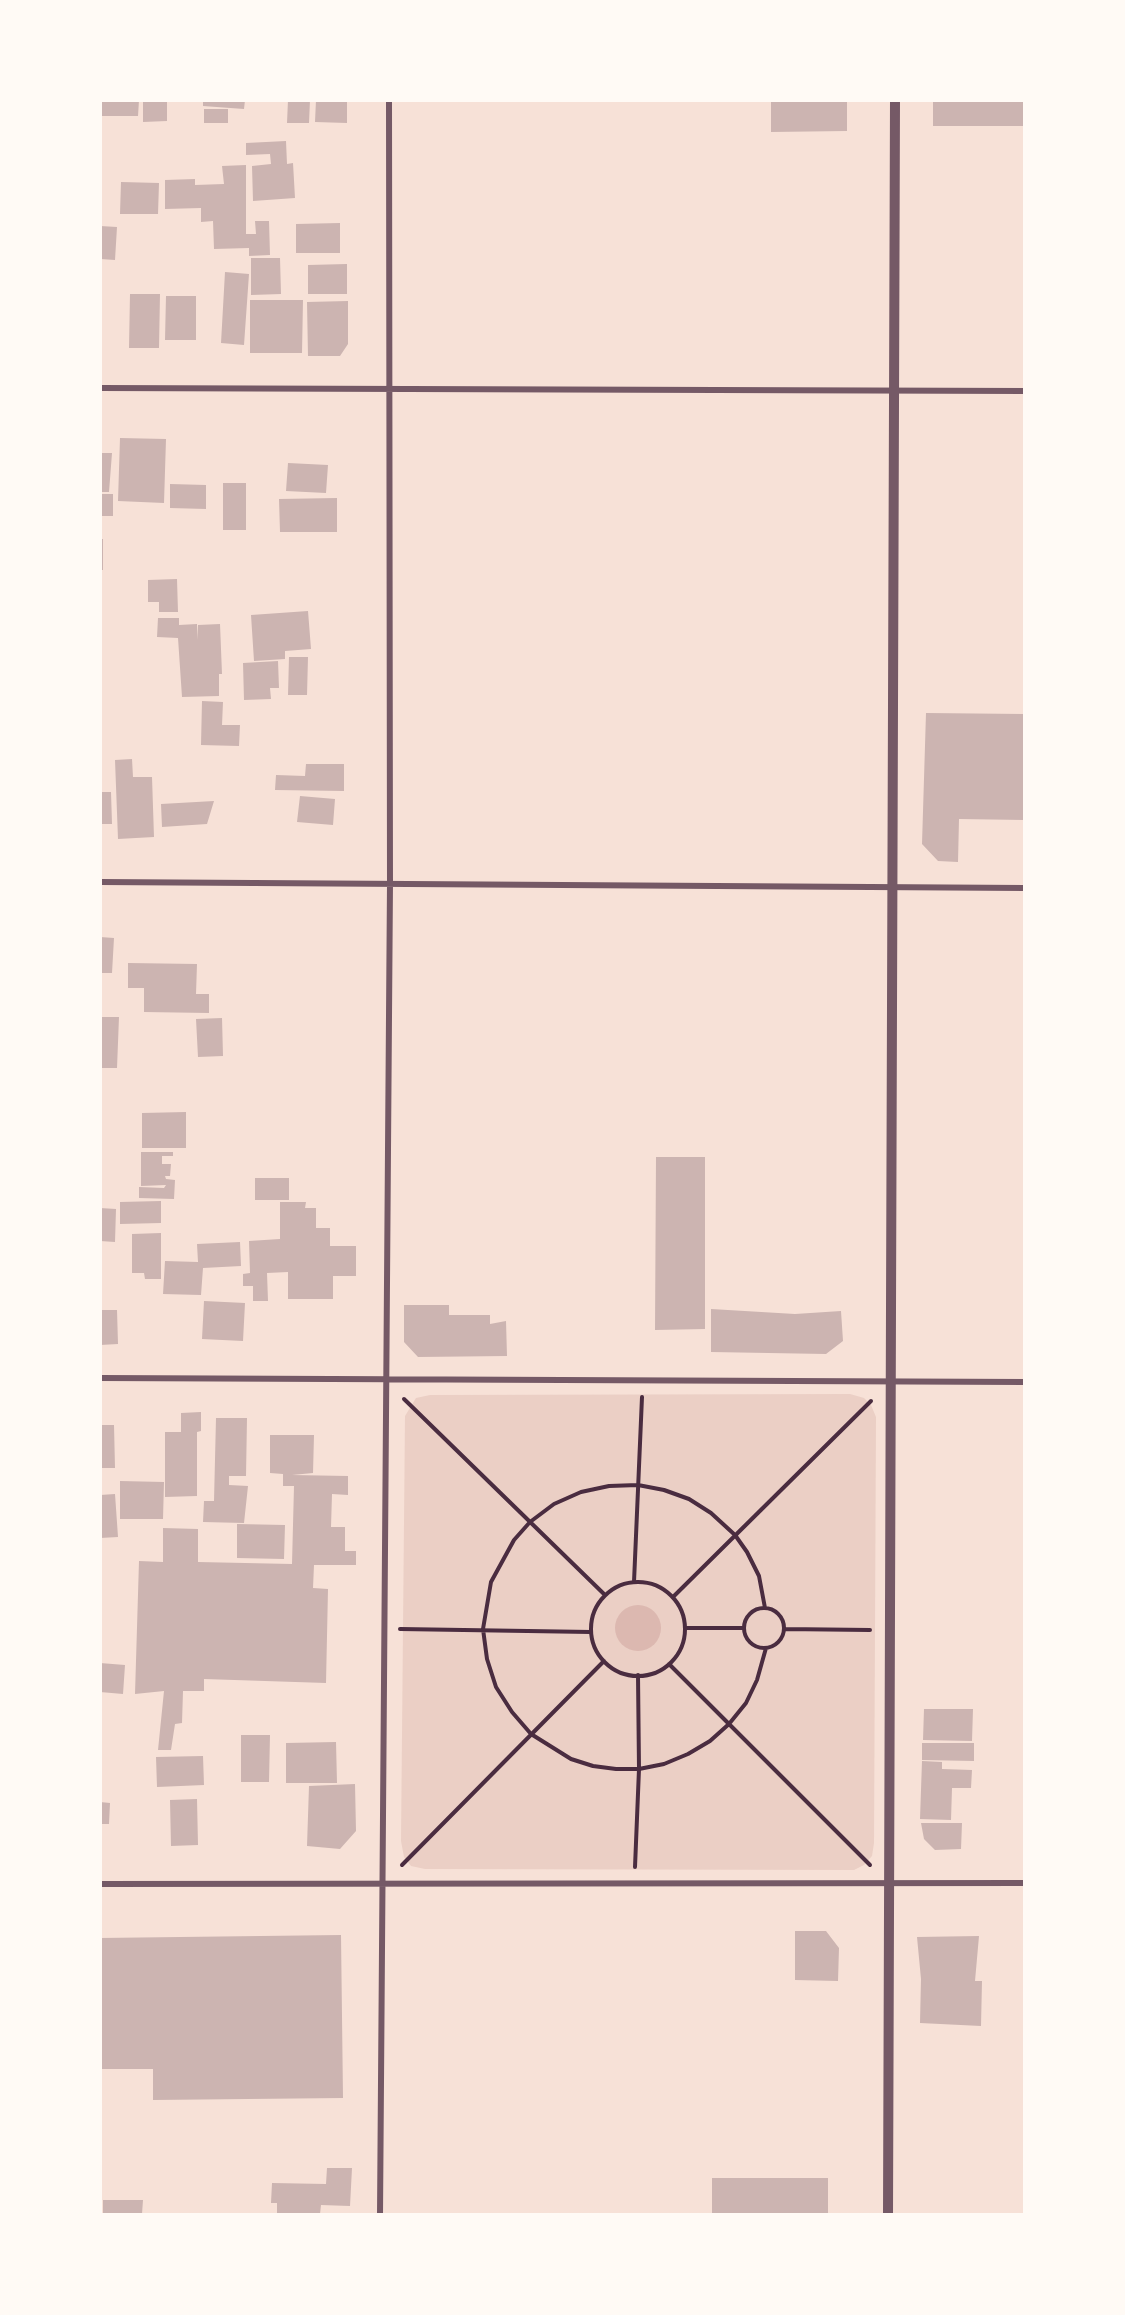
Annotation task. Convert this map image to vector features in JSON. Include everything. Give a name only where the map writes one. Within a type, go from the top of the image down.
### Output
[{"type":"street","points":[[380,2214],[390,884],[389,100]]},
{"type":"street","points":[[888,2214],[887,1882],[895,100]]},
{"type":"street","points":[[100,388],[1024,391]]},
{"type":"street","points":[[100,882],[892,889],[1024,888]]},
{"type":"street","points":[[100,1378],[1024,1382]]},
{"type":"street","points":[[100,1884],[1024,1883]]},
{"type":"path","points":[[385,1380],[605,1595]]},
{"type":"path","points":[[634,1582],[643,1381]]},
{"type":"path","points":[[673,1597],[890,1382]]},
{"type":"path","points":[[765,1608],[759,1576],[735,1535],[711,1513],[688,1499],[664,1490],[638,1485],[609,1486],[580,1492],[554,1504],[530,1522],[514,1540],[494,1575],[485,1606],[483,1629],[487,1659],[496,1687],[512,1712],[531,1734],[550,1748],[593,1766],[639,1769],[664,1764],[710,1741],[729,1724],[746,1703],[757,1680],[766,1648],[780,1640],[784,1629],[777,1612],[765,1608],[753,1611],[745,1621],[744,1628],[748,1641],[766,1648]]},
{"type":"path","points":[[634,1582],[649,1583],[662,1588],[673,1597],[683,1617],[685,1628],[683,1641],[669,1664],[650,1674],[626,1674],[604,1661],[595,1647],[591,1632],[597,1606],[605,1595],[618,1586],[634,1582]]},
{"type":"path","points":[[385,1628],[591,1632]]},
{"type":"path","points":[[685,1628],[744,1628]]},
{"type":"path","points":[[784,1629],[889,1630]]},
{"type":"path","points":[[383,1884],[604,1661]]},
{"type":"path","points":[[669,1664],[887,1882]]},
{"type":"path","points":[[634,1883],[639,1769],[638,1675]]},
{"type":"shaded area","points":[[850,1394],[864,1398],[871,1405],[876,1417],[874,1843],[872,1856],[864,1865],[854,1870],[425,1869],[411,1866],[404,1857],[401,1841],[405,1416],[416,1398],[430,1395]]},
{"type":"shaded area","points":[[638,1605],[647,1606],[654,1612],[660,1619],[660,1637],[654,1644],[647,1650],[638,1651],[629,1650],[622,1644],[616,1637],[615,1628],[616,1619],[622,1612],[629,1606]]},
{"type":"building","points":[[100,100],[139,100],[138,116],[100,116]]},
{"type":"building","points":[[143,100],[167,100],[167,121],[143,122]]},
{"type":"building","points":[[203,100],[245,100],[244,109],[203,106]]},
{"type":"building","points":[[288,100],[310,100],[309,123],[287,123]]},
{"type":"building","points":[[316,100],[347,100],[347,123],[315,122]]},
{"type":"building","points":[[771,100],[847,100],[847,131],[771,132]]},
{"type":"building","points":[[933,100],[1024,100],[1024,126],[933,126]]},
{"type":"building","points":[[204,109],[228,109],[228,123],[204,123]]},
{"type":"building","points":[[286,141],[287,164],[293,163],[295,198],[253,201],[252,166],[271,164],[270,154],[246,155],[246,143]]},
{"type":"building","points":[[246,165],[246,234],[256,234],[255,221],[269,221],[270,255],[249,256],[249,248],[214,249],[213,221],[201,222],[201,208],[165,209],[165,180],[195,179],[195,185],[224,184],[222,166]]},
{"type":"building","points":[[121,182],[159,183],[158,214],[120,214]]},
{"type":"building","points":[[340,223],[340,253],[296,253],[296,224]]},
{"type":"building","points":[[100,226],[117,227],[115,260],[100,259]]},
{"type":"building","points":[[251,258],[280,258],[281,294],[251,295]]},
{"type":"building","points":[[347,264],[347,294],[308,294],[308,265]]},
{"type":"building","points":[[225,272],[249,274],[244,345],[221,343]]},
{"type":"building","points":[[130,294],[160,294],[159,348],[129,348]]},
{"type":"building","points":[[166,296],[196,296],[196,340],[165,340]]},
{"type":"building","points":[[250,300],[303,300],[302,353],[250,353]]},
{"type":"building","points":[[348,301],[348,344],[340,356],[308,356],[307,302]]},
{"type":"building","points":[[120,438],[166,439],[164,503],[118,501]]},
{"type":"building","points":[[100,453],[112,453],[109,492],[100,492]]},
{"type":"building","points":[[288,463],[328,465],[326,493],[286,491]]},
{"type":"building","points":[[223,483],[246,483],[246,530],[223,530]]},
{"type":"building","points":[[170,484],[206,485],[206,509],[170,508]]},
{"type":"building","points":[[100,494],[113,494],[113,516],[100,516]]},
{"type":"building","points":[[337,498],[337,532],[280,532],[279,499]]},
{"type":"building","points":[[100,539],[103,539],[103,570],[100,570]]},
{"type":"building","points":[[177,579],[178,612],[159,612],[159,602],[148,602],[148,580]]},
{"type":"building","points":[[308,611],[311,649],[285,651],[285,659],[254,661],[251,615]]},
{"type":"building","points":[[158,618],[179,618],[179,625],[197,624],[197,640],[198,625],[220,624],[222,674],[219,674],[219,696],[182,697],[178,638],[157,637]]},
{"type":"building","points":[[289,657],[308,657],[307,695],[288,695]]},
{"type":"building","points":[[278,661],[279,688],[270,688],[271,699],[244,700],[243,663]]},
{"type":"building","points":[[202,701],[223,702],[222,725],[240,725],[239,746],[201,745]]},
{"type":"building","points":[[926,713],[1024,714],[1024,820],[959,819],[958,862],[938,861],[922,844]]},
{"type":"building","points":[[132,759],[133,777],[152,777],[154,837],[118,839],[115,760]]},
{"type":"building","points":[[306,764],[344,764],[344,791],[275,790],[276,775],[305,776]]},
{"type":"building","points":[[100,792],[111,792],[112,824],[100,824]]},
{"type":"building","points":[[300,796],[335,799],[333,825],[297,822]]},
{"type":"building","points":[[214,801],[207,824],[162,827],[161,804]]},
{"type":"building","points":[[100,937],[114,938],[112,973],[100,973]]},
{"type":"building","points":[[128,963],[197,964],[196,994],[209,994],[209,1013],[144,1012],[144,988],[128,988]]},
{"type":"building","points":[[100,1017],[119,1017],[117,1068],[100,1068]]},
{"type":"building","points":[[222,1018],[223,1056],[198,1057],[196,1019]]},
{"type":"building","points":[[186,1112],[186,1148],[142,1148],[142,1113]]},
{"type":"building","points":[[141,1152],[173,1152],[173,1156],[162,1156],[162,1164],[171,1164],[170,1176],[165,1176],[166,1179],[175,1180],[174,1199],[139,1198],[139,1187],[164,1188],[166,1185],[141,1186]]},
{"type":"building","points":[[656,1157],[705,1157],[705,1329],[655,1330]]},
{"type":"building","points":[[255,1178],[289,1178],[289,1200],[255,1200]]},
{"type":"building","points":[[161,1201],[161,1223],[120,1224],[120,1202]]},
{"type":"building","points":[[280,1202],[306,1202],[305,1208],[316,1208],[316,1228],[330,1228],[330,1246],[356,1246],[356,1276],[333,1276],[333,1299],[288,1299],[288,1272],[267,1273],[268,1301],[253,1301],[253,1286],[243,1286],[243,1274],[250,1273],[249,1241],[280,1239]]},
{"type":"building","points":[[100,1208],[116,1209],[115,1242],[100,1241]]},
{"type":"building","points":[[161,1233],[161,1279],[145,1279],[144,1273],[132,1273],[132,1234]]},
{"type":"building","points":[[240,1242],[241,1266],[203,1268],[201,1295],[163,1294],[165,1261],[198,1262],[197,1244]]},
{"type":"building","points":[[204,1301],[245,1303],[243,1341],[202,1339]]},
{"type":"building","points":[[404,1305],[449,1305],[449,1315],[490,1315],[490,1324],[506,1321],[507,1356],[418,1357],[404,1342]]},
{"type":"building","points":[[711,1309],[795,1314],[841,1311],[843,1341],[826,1354],[711,1352]]},
{"type":"building","points":[[100,1310],[117,1310],[118,1344],[100,1345]]},
{"type":"building","points":[[201,1412],[201,1431],[197,1432],[197,1496],[165,1497],[165,1432],[181,1432],[181,1413]]},
{"type":"building","points":[[216,1418],[247,1418],[246,1476],[229,1476],[229,1485],[248,1486],[244,1523],[203,1522],[204,1501],[214,1501]]},
{"type":"building","points":[[100,1425],[114,1425],[115,1468],[100,1468]]},
{"type":"building","points":[[270,1435],[314,1435],[313,1473],[292,1475],[348,1476],[348,1495],[332,1494],[331,1527],[345,1527],[345,1551],[356,1551],[356,1565],[314,1565],[313,1588],[328,1589],[326,1683],[204,1679],[204,1691],[183,1691],[182,1723],[175,1724],[171,1750],[158,1750],[164,1691],[135,1694],[139,1561],[163,1562],[163,1528],[198,1529],[198,1562],[292,1564],[294,1486],[283,1486],[283,1474],[270,1473]]},
{"type":"building","points":[[120,1481],[164,1482],[163,1519],[120,1519]]},
{"type":"building","points":[[115,1494],[118,1537],[100,1538],[100,1495]]},
{"type":"building","points":[[237,1524],[285,1525],[284,1559],[237,1558]]},
{"type":"building","points":[[100,1663],[125,1665],[123,1694],[100,1692]]},
{"type":"building","points":[[924,1709],[973,1709],[972,1741],[923,1740]]},
{"type":"building","points":[[241,1735],[270,1735],[269,1782],[241,1782]]},
{"type":"building","points":[[336,1742],[337,1783],[286,1783],[286,1743]]},
{"type":"building","points":[[922,1743],[974,1743],[974,1761],[922,1760]]},
{"type":"building","points":[[203,1756],[204,1785],[157,1787],[156,1757]]},
{"type":"building","points":[[922,1761],[942,1762],[942,1769],[972,1770],[971,1788],[952,1788],[951,1820],[920,1819]]},
{"type":"building","points":[[355,1784],[356,1831],[340,1849],[307,1846],[309,1786]]},
{"type":"building","points":[[197,1799],[198,1845],[171,1846],[170,1800]]},
{"type":"building","points":[[100,1802],[110,1803],[109,1824],[100,1824]]},
{"type":"building","points":[[921,1823],[962,1823],[961,1849],[935,1850],[924,1839]]},
{"type":"building","points":[[795,1931],[826,1931],[839,1948],[838,1981],[795,1980]]},
{"type":"building","points":[[341,1935],[343,2098],[153,2100],[153,2069],[100,2069],[100,1938]]},
{"type":"building","points":[[979,1936],[975,1981],[982,1981],[981,2026],[920,2023],[921,1979],[917,1937]]},
{"type":"building","points":[[327,2168],[352,2168],[350,2206],[321,2205],[320,2214],[277,2214],[277,2203],[271,2203],[272,2183],[326,2184]]},
{"type":"building","points":[[712,2178],[828,2178],[828,2214],[712,2214]]},
{"type":"building","points":[[103,2200],[143,2200],[142,2214],[103,2214]]}]
